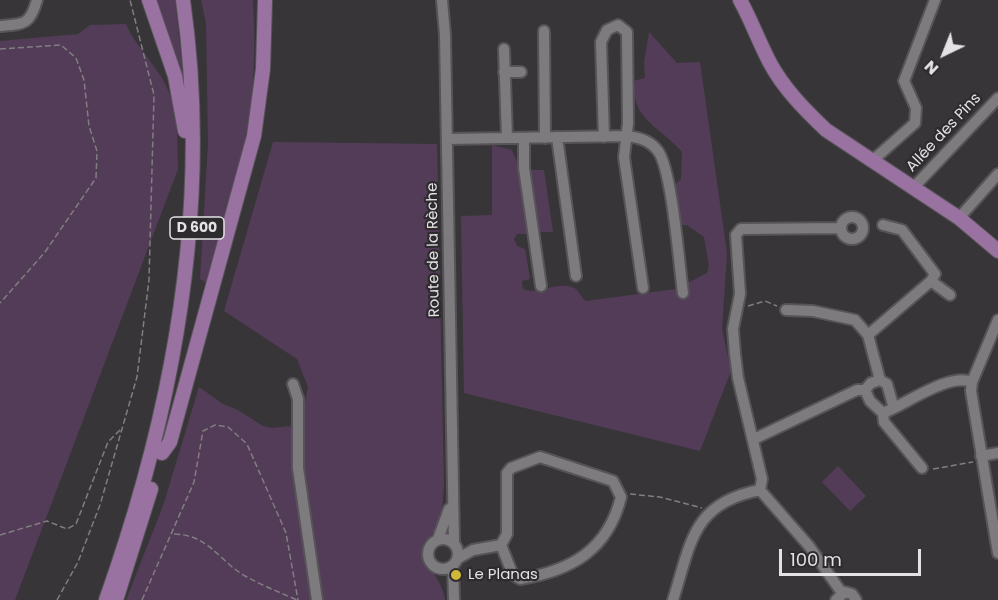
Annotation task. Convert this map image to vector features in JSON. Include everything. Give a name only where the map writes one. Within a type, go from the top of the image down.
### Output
[{"type":"main road","points":[[149,0],[176,76],[182,107],[190,214]]},
{"type":"main road","name":"D 600","points":[[106,600],[124,548],[160,423],[180,314],[190,214],[192,82],[183,0]]},
{"type":"main road","name":"D 600","points":[[116,600],[162,453],[179,368],[195,256],[200,160],[191,0]]},
{"type":"main road","points":[[162,453],[170,442],[254,136],[263,69],[265,0]]},
{"type":"main road","points":[[740,0],[771,63],[793,97],[826,130],[959,218],[998,251]]},
{"type":"street","points":[[0,26],[24,23],[29,20],[38,0]]},
{"type":"street","name":"Route de la Rèche","points":[[442,0],[446,35],[451,500],[455,544]]},
{"type":"street","points":[[872,161],[915,123],[916,108],[904,81],[935,0]]},
{"type":"street","points":[[603,137],[601,42],[607,30],[618,25],[627,32],[624,157],[642,288]]},
{"type":"street","points":[[544,31],[545,138]]},
{"type":"street","points":[[504,49],[507,138]]},
{"type":"street","points":[[504,72],[521,72]]},
{"type":"street","name":"Allée des Pins","points":[[912,188],[998,98]]},
{"type":"street","points":[[447,139],[626,136],[647,141],[663,158],[682,293]]},
{"type":"street","points":[[557,137],[576,276]]},
{"type":"street","points":[[524,138],[524,168],[541,286]]},
{"type":"street","points":[[959,218],[998,174]]},
{"type":"street","points":[[868,335],[931,281],[935,274],[932,267],[902,230],[883,225]]},
{"type":"street","points":[[760,490],[762,479],[738,378],[733,329],[740,294],[736,235],[741,229],[841,228]]},
{"type":"street","points":[[931,281],[950,295]]},
{"type":"street","points":[[786,310],[813,311],[855,320],[868,335],[880,380],[886,384],[893,405]]},
{"type":"street","points":[[998,320],[972,382],[971,391],[998,553]]},
{"type":"street","points":[[882,413],[893,405],[904,404],[954,379],[972,382]]},
{"type":"street","points":[[754,439],[857,390],[865,390],[871,383],[880,380]]},
{"type":"street","points":[[292,384],[297,399],[298,468],[317,600]]},
{"type":"street","points":[[865,390],[870,401],[882,413],[884,422],[922,468]]},
{"type":"street","points":[[982,458],[998,453]]},
{"type":"street","points":[[540,457],[613,481],[620,493],[619,504],[601,540],[589,555],[578,562],[520,579],[513,575],[501,545],[507,534],[507,473],[511,468],[540,457]]},
{"type":"street","points":[[673,600],[696,528],[711,510],[741,494],[760,490]]},
{"type":"street","points":[[760,490],[809,546],[839,597],[852,594],[856,600]]},
{"type":"street","name":"Route de la Rèche","points":[[438,539],[451,500]]},
{"type":"street","points":[[454,597],[439,569],[430,563],[427,554],[430,545],[438,539],[472,550]]},
{"type":"street","points":[[454,597],[455,544]]},
{"type":"street","points":[[439,569],[455,562],[472,550],[501,545]]},
{"type":"path","points":[[57,600],[78,562],[100,505],[137,377],[149,280],[154,95],[130,0]]},
{"type":"path","points":[[0,49],[61,45],[72,52],[84,80],[89,126],[97,151],[96,178],[45,252],[0,303]]},
{"type":"path","points":[[736,309],[765,301],[786,310]]},
{"type":"path","points":[[142,600],[194,483],[203,431],[215,425],[228,427],[247,444],[286,533],[298,600]]},
{"type":"path","points":[[0,535],[47,521],[67,529],[76,524],[108,442],[122,428]]},
{"type":"path","points":[[922,468],[938,469],[982,458]]},
{"type":"path","points":[[620,493],[660,497],[711,510]]},
{"type":"path","points":[[173,534],[190,534],[223,556],[243,574],[298,600]]},
{"type":"shaded area","points":[[155,0],[175,0],[184,84]]},
{"type":"shaded area","points":[[201,0],[253,0],[254,28],[253,82],[243,154],[207,283],[200,279],[208,144],[206,23]]},
{"type":"shaded area","points":[[126,24],[135,41],[164,81],[172,99],[177,129],[178,169],[15,600],[0,600],[0,41],[78,34],[90,25]]},
{"type":"shaded area","points":[[649,32],[677,63],[700,62],[727,253],[722,329],[731,371],[700,451],[464,393],[461,216],[492,215],[492,145],[512,150],[519,167],[530,230],[526,234],[517,234],[514,239],[517,246],[525,249],[530,279],[522,281],[523,289],[536,291],[567,286],[576,289],[586,301],[676,289],[707,273],[709,266],[704,237],[687,225],[680,225],[674,186],[681,179],[682,152],[642,114],[634,95],[633,81],[645,78],[644,63]]},
{"type":"shaded area","points":[[273,142],[437,144],[444,485],[438,523],[424,542],[424,550],[445,600],[126,600],[163,506],[199,387],[223,404],[238,410],[263,426],[272,428],[301,425],[308,387],[297,359],[224,311]]},
{"type":"shaded area","points":[[528,170],[544,170],[553,232],[537,232]]},
{"type":"shaded area","points":[[838,466],[866,496],[850,511],[822,482]]},
{"type":"place","name":"Le Planas","points":[[456,575]]}]
